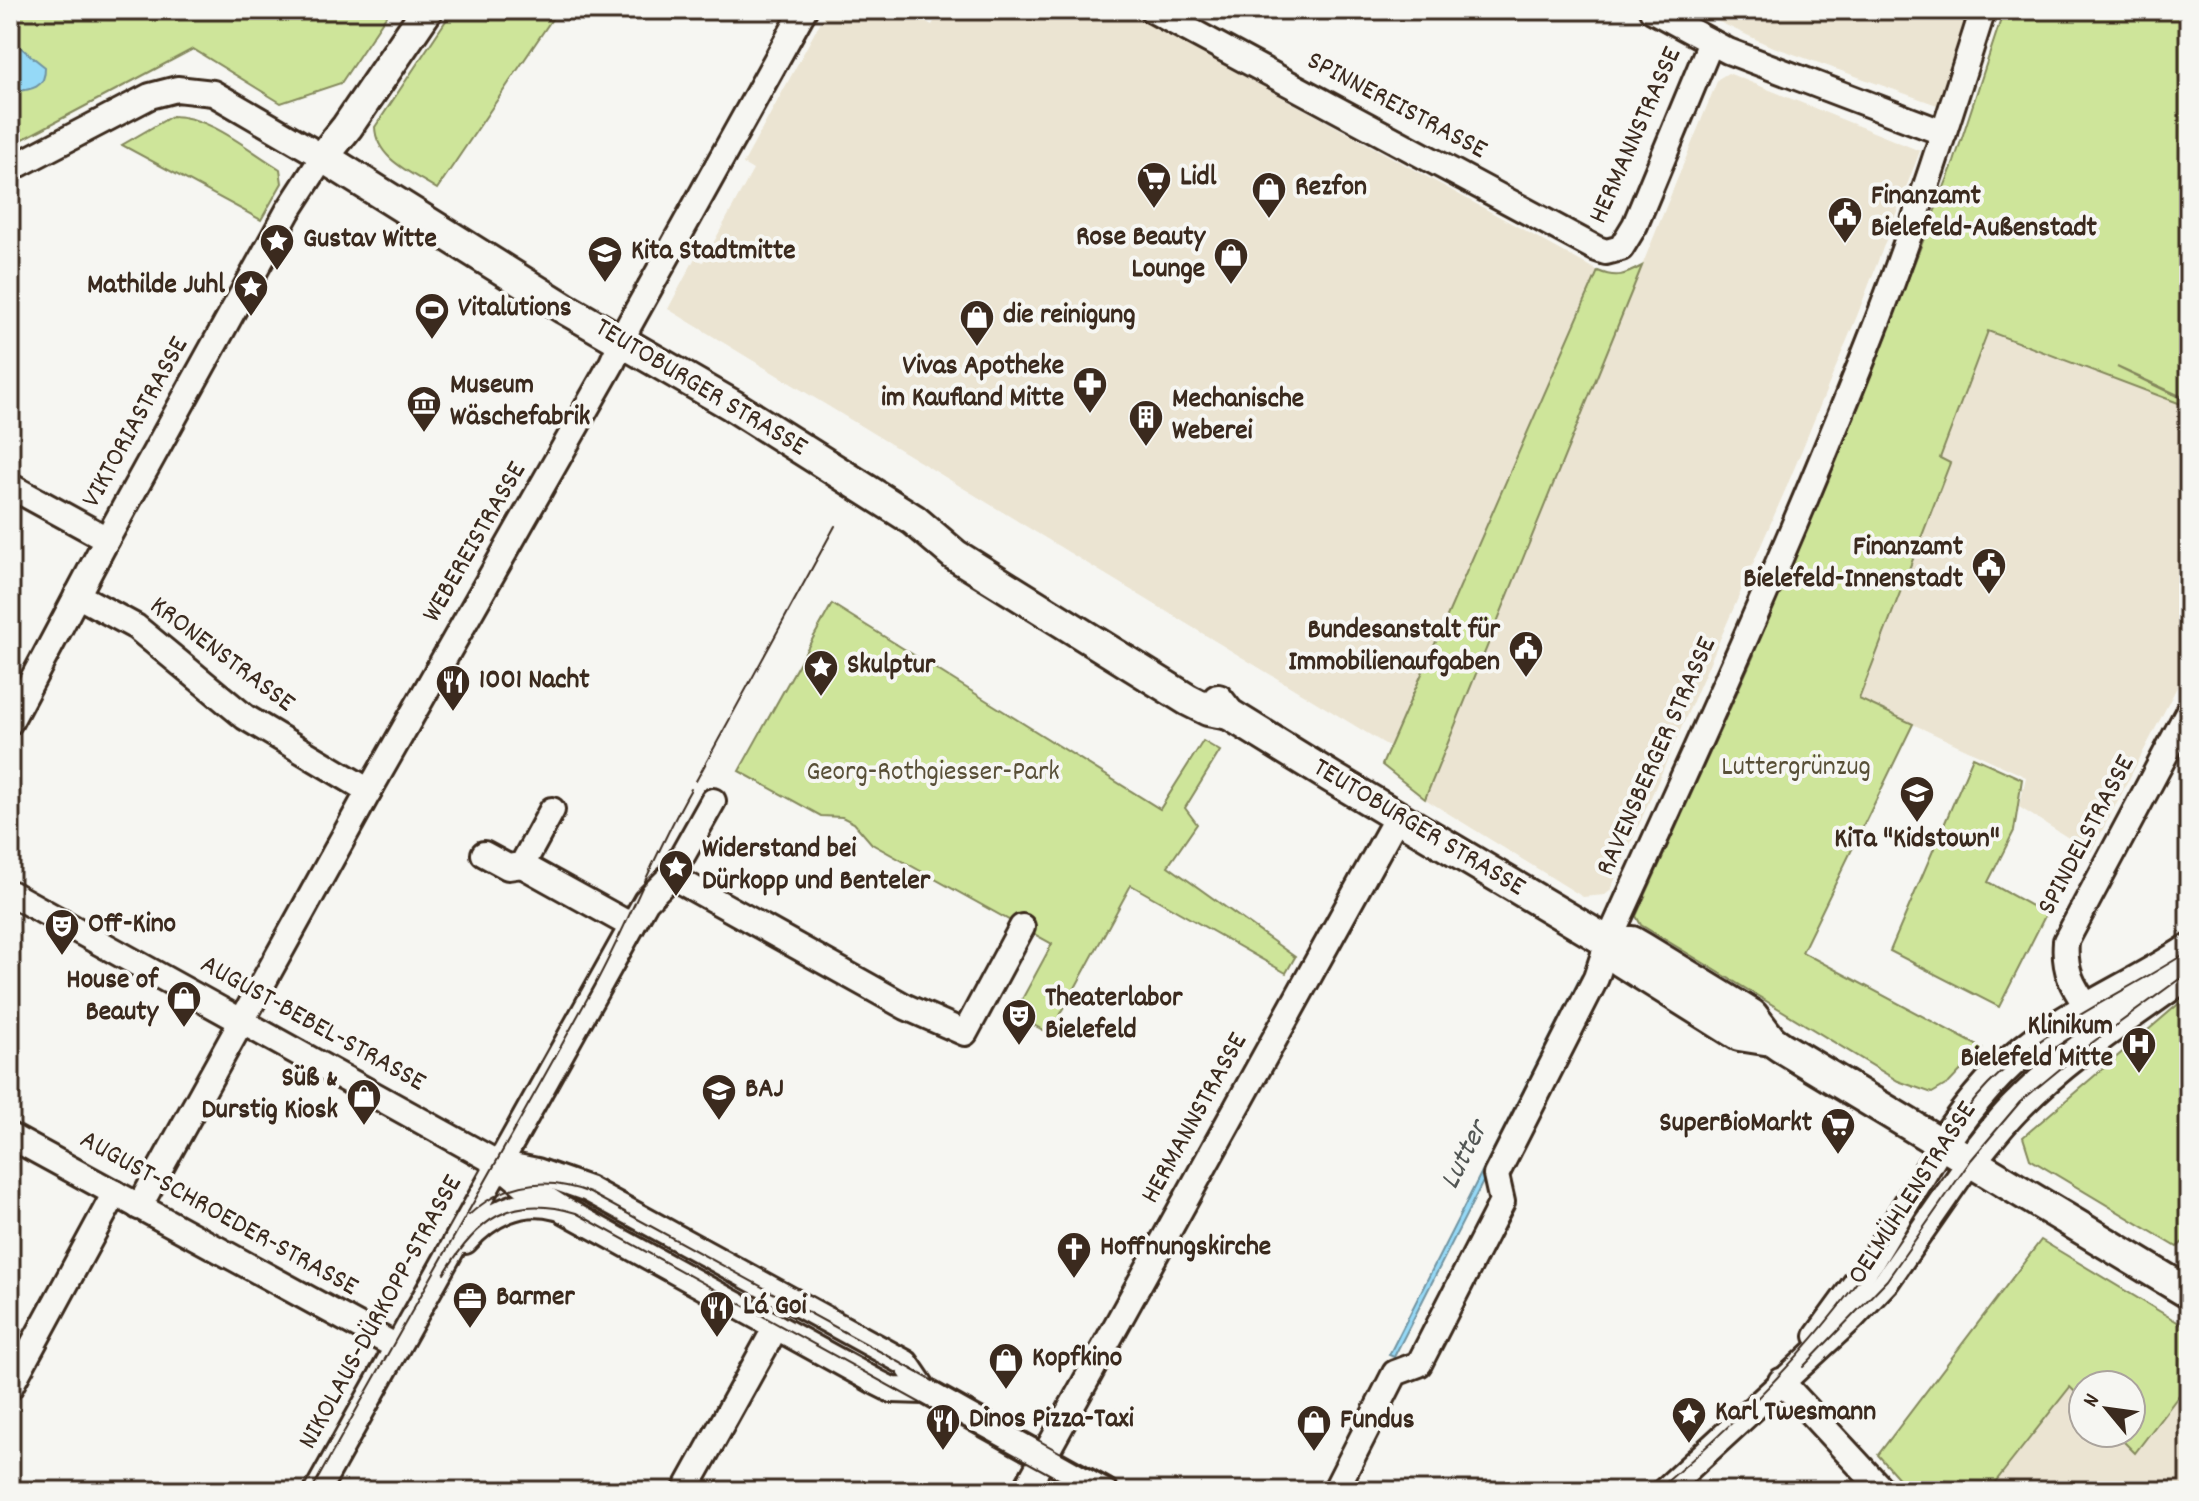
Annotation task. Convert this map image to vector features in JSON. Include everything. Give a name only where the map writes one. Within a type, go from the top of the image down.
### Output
[{"type":"street","points":[[10,169],[141,100],[177,89],[213,93],[323,157],[427,10]]},
{"type":"street","name":"WEBEREISTRASSE","points":[[139,1207],[369,791],[535,502],[629,325],[804,10]]},
{"type":"street","name":"SPINNEREISTRASSE","points":[[1152,10],[1597,249],[1614,251]]},
{"type":"street","points":[[1652,10],[1747,59],[1944,133]]},
{"type":"street","name":"RAVENSBERGER STRASSE","points":[[1335,1491],[1395,1373],[1419,1364],[1502,1202],[1496,1175],[1596,978],[1608,942],[1724,687],[1827,446],[1878,318],[1944,133],[1983,10]]},
{"type":"street","name":"HERMANNSTRASSE","points":[[1614,251],[1621,248],[1635,225],[1711,42]]},
{"type":"street","name":"TEUTOBURGER STRASSE","points":[[323,157],[914,520],[987,553],[1111,629],[1197,683],[1218,699],[1229,714],[1397,817],[1608,942],[1632,942],[1644,949],[1752,1015],[1771,1040],[2189,1293]]},
{"type":"street","name":"VIKTORIASTRASSE","points":[[10,722],[301,187],[323,157]]},
{"type":"street","points":[[10,486],[107,539]]},
{"type":"street","name":"KRONENSTRASSE","points":[[77,595],[136,627],[245,717],[369,791]]},
{"type":"street","name":"SPINDELSTRASSE","points":[[2104,1034],[2067,974],[2066,941],[2189,710]]},
{"type":"street","name":"NIKOLAUS-DÜRKOPP-STRASSE","points":[[317,1491],[632,926],[651,894],[671,876],[713,801]]},
{"type":"street","points":[[522,865],[552,810]]},
{"type":"street","name":"HERMANNSTRASSE","points":[[1025,1491],[1397,817]]},
{"type":"street","points":[[484,854],[508,867],[522,865],[632,926]]},
{"type":"street","points":[[671,876],[906,1007],[965,1033],[1022,927]]},
{"type":"street","name":"AUGUST-BEBEL-STRASSE","points":[[10,893],[499,1164],[562,1209],[776,1327],[891,1389],[925,1391],[1105,1491]]},
{"type":"street","name":"OELMÜHLENSTRASSE","points":[[1781,1381],[1871,1262],[1943,1143],[1987,1086],[2031,1045],[2087,1008],[2189,950]]},
{"type":"street","name":"OELMÜHLENSTRASSE","points":[[1664,1491],[1852,1318],[1887,1281],[1971,1160],[2020,1102],[2104,1034],[2189,972]]},
{"type":"street","name":"AUGUST-SCHROEDER-STRASSE","points":[[10,1136],[397,1347]]},
{"type":"street","name":"AUGUST-BEBEL-STRASSE","points":[[499,1164],[537,1171],[588,1189],[906,1363],[925,1391]]},
{"type":"street","points":[[10,1387],[115,1193]]},
{"type":"street","name":"AUGUST-BEBEL-STRASSE","points":[[442,1267],[471,1234],[495,1215],[528,1204],[562,1209]]},
{"type":"street","points":[[685,1491],[776,1327]]},
{"type":"street","points":[[1781,1381],[1883,1491]]},
{"type":"shaded area","points":[[827,10],[905,10],[932,25],[941,10],[1124,10],[1598,271],[1390,747],[668,309],[695,258],[703,262],[753,170],[743,164]]},
{"type":"shaded area","points":[[1694,10],[1968,10],[1937,105],[1768,45]]},
{"type":"shaded area","points":[[1728,73],[1920,151],[1787,486],[1610,891],[1605,895],[1583,897],[1425,799],[1718,79]]},
{"type":"shaded area","points":[[1988,328],[2189,407],[2189,664],[2091,852],[2019,807],[2026,777],[1859,699],[1950,464],[1939,459]]},
{"type":"shaded area","points":[[2189,1382],[2189,1491],[1988,1491],[2067,1390],[2067,1449],[2131,1449],[2135,1453],[2138,1449],[2147,1449],[2147,1437]]},
{"type":"green space","points":[[10,10],[390,10],[341,83],[281,103],[193,49],[10,146]]},
{"type":"green space","points":[[453,10],[558,10],[437,189],[388,156],[377,138],[375,127]]},
{"type":"green space","name":"Luttergrünzug","points":[[2004,10],[2189,10],[2189,400],[2117,367],[2189,402],[2189,407],[1988,331],[1940,458],[1950,463],[1859,699],[1913,724],[1802,952],[1982,1048],[1949,1083],[1932,1093],[1898,1081],[1641,925],[1636,916],[1754,655],[1751,646],[1834,445],[1844,442],[1954,162]]},
{"type":"green space","points":[[172,116],[186,117],[214,128],[280,169],[282,183],[261,220],[122,145]]},
{"type":"green space","points":[[1642,266],[1425,799],[1382,765],[1598,271],[1621,275]]},
{"type":"green space","name":"Georg-Rothgiesser-Park","points":[[832,604],[1160,809],[1203,741],[1220,751],[1185,808],[1197,824],[1168,866],[1295,957],[1286,973],[1131,885],[1050,1034],[1014,1014],[1052,944],[872,844],[854,823],[842,817],[821,816],[739,771]]},
{"type":"green space","points":[[1973,757],[2022,779],[2014,831],[1988,882],[2046,914],[1999,1007],[1890,951]]},
{"type":"green space","name":"Klinikum Bielefeld Mitte","points":[[2189,995],[2189,1237],[2177,1247],[2030,1159],[2023,1137]]},
{"type":"green space","points":[[2041,1240],[2189,1329],[2189,1382],[2147,1437],[2147,1369],[2067,1369],[2067,1391],[1988,1491],[1910,1491],[1878,1455]]},
{"type":"water","points":[[10,39],[45,67],[43,80],[35,87],[10,92]]},
{"type":"water","points":[[1581,976],[1586,979],[1394,1357],[1389,1355]]},
{"type":"tram line","points":[[696,781],[835,526]]},
{"type":"tram line","points":[[311,1491],[598,979],[691,789]]},
{"type":"tram line","points":[[1656,1491],[1744,1412],[1824,1325],[1871,1262],[1955,1126],[1988,1085],[2011,1063],[2060,1027],[2189,951]]},
{"type":"tram line","points":[[1803,1367],[1887,1280],[1971,1160],[2020,1102],[2089,1045],[2189,972]]},
{"type":"tram line","points":[[469,1215],[497,1195],[526,1185],[557,1184],[590,1193],[1129,1491]]},
{"type":"tram line","points":[[444,1274],[469,1239],[498,1216],[532,1206],[576,1213],[1080,1491]]},
{"type":"place","name":"Lidl","points":[[1154,210]]},
{"type":"place","name":"Rezfon","points":[[1269,220]]},
{"type":"place","name":"Finanzamt Bielefeld-Außenstadt","points":[[1845,245]]},
{"type":"place","name":"Gustav Witte","points":[[277,272]]},
{"type":"place","name":"Kita Stadtmitte","points":[[605,284]]},
{"type":"place","name":"Rose Beauty Lounge","points":[[1231,286]]},
{"type":"place","name":"Mathilde Juhl","points":[[251,318]]},
{"type":"place","name":"Vitalutions","points":[[432,341]]},
{"type":"place","name":"die reinigung","points":[[977,348]]},
{"type":"place","name":"Vivas Apotheke im Kaufland Mitte","points":[[1090,415]]},
{"type":"place","name":"Museum Wäschefabrik","points":[[424,434]]},
{"type":"place","name":"Mechanische Weberei","points":[[1146,448]]},
{"type":"place","name":"Finanzamt Bielefeld-Innenstadt","points":[[1989,596]]},
{"type":"place","name":"Bundesanstalt für Immobilienaufgaben","points":[[1526,679]]},
{"type":"place","name":"Skulptur","points":[[821,698]]},
{"type":"place","name":"1001 Nacht","points":[[453,713]]},
{"type":"place","name":"KiTa \"Kidstown\"","points":[[1917,824]]},
{"type":"place","name":"Widerstand bei Dürkopp und Benteler","points":[[676,898]]},
{"type":"place","name":"Off-Kino","points":[[62,957]]},
{"type":"place","name":"House of Beauty","points":[[184,1029]]},
{"type":"place","name":"Theaterlabor Bielefeld","points":[[1019,1047]]},
{"type":"place","name":"Klinikum Bielefeld Mitte","points":[[2139,1075]]},
{"type":"place","name":"BAJ","points":[[719,1122]]},
{"type":"place","name":"Süß & Durstig Kiosk","points":[[364,1127]]},
{"type":"place","name":"SuperBioMarkt","points":[[1838,1156]]},
{"type":"place","name":"Hoffnungskirche","points":[[1074,1280]]},
{"type":"place","name":"Barmer","points":[[470,1330]]},
{"type":"place","name":"Lá Goi","points":[[717,1339]]},
{"type":"place","name":"Kopfkino","points":[[1006,1391]]},
{"type":"place","name":"Karl Twesmann","points":[[1689,1445]]},
{"type":"place","name":"Dinos Pizza-Taxi","points":[[943,1452]]},
{"type":"place","name":"Fundus","points":[[1314,1453]]},
{"type":"water label","name":"Lutter","points":[[1466,1156]]}]
